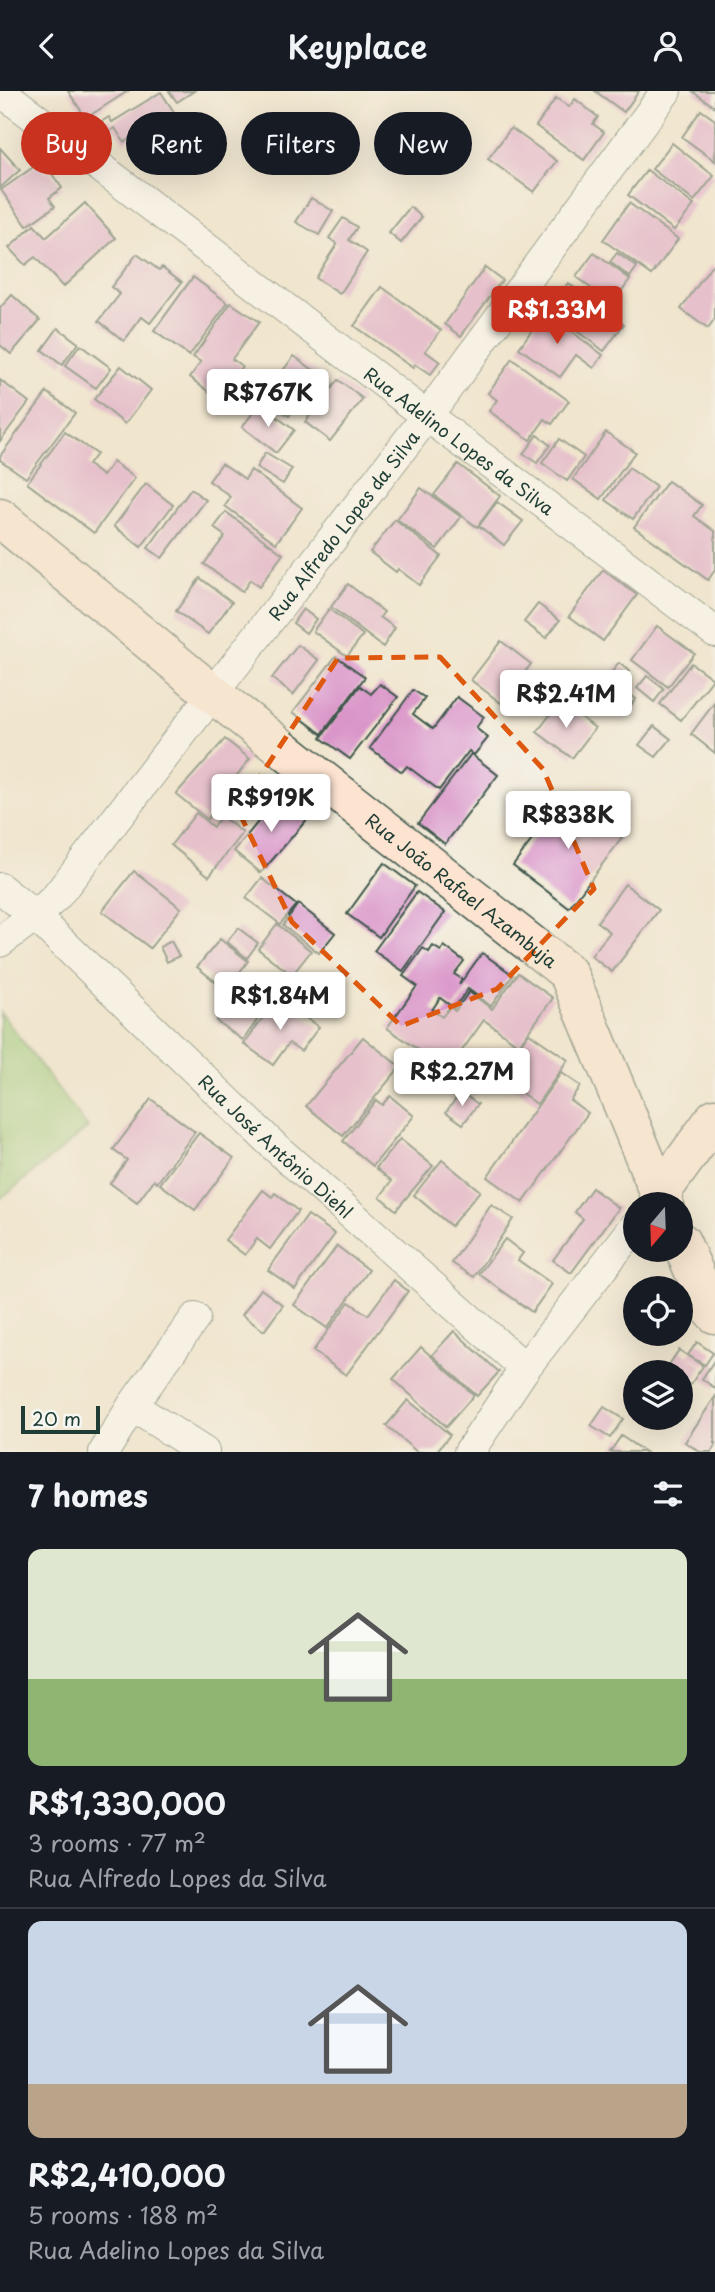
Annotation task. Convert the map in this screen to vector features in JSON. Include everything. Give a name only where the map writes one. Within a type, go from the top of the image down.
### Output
[{"type":"street","name":"Rua Alfredo Lopes da Silva","points":[[0,941],[35,916],[55,897],[426,416],[666,91]]},
{"type":"street","name":"Rua Adelino Lopes da Silva","points":[[2,95],[715,632]]},
{"type":"street","name":"Rua João Rafael Azambuja","points":[[0,518],[213,694],[568,972],[655,1192]]},
{"type":"street","name":"Rua José Antônio Diehl","points":[[0,888],[35,916],[275,1147],[525,1368]]},
{"type":"street","points":[[665,1192],[715,1118]]},
{"type":"street","points":[[469,1452],[525,1368],[623,1241]]},
{"type":"street","points":[[690,1262],[715,1314]]},
{"type":"street","points":[[104,1452],[132,1406],[195,1318]]},
{"type":"street","points":[[132,1406],[204,1452]]},
{"type":"highlighted area","points":[[440,657],[543,769],[594,889],[497,989],[401,1026],[292,922],[238,810],[338,658]]},
{"type":"green space","points":[[0,1012],[88,1128],[0,1199]]},
{"type":"building","points":[[68,91],[128,91],[95,112],[82,112]]},
{"type":"building","points":[[169,91],[194,91],[177,102]]},
{"type":"building","points":[[595,91],[639,91],[624,112]]},
{"type":"building","points":[[692,91],[715,91],[715,107]]},
{"type":"building","points":[[161,92],[174,112],[128,112]]},
{"type":"building","points":[[556,98],[569,107],[575,99],[598,117],[593,124],[604,132],[584,160],[536,126]]},
{"type":"building","points":[[701,110],[715,120],[715,161],[682,137]]},
{"type":"building","points":[[126,113],[126,141],[124,142],[115,128],[112,130],[112,122]]},
{"type":"building","points":[[511,128],[557,161],[534,192],[488,159]]},
{"type":"building","points":[[672,143],[714,176],[694,201],[652,169]]},
{"type":"building","points":[[0,148],[20,170],[0,188]]},
{"type":"building","points":[[647,170],[694,205],[674,230],[628,195]]},
{"type":"building","points":[[22,175],[53,175],[62,188],[49,198],[55,206],[27,226],[1,190]]},
{"type":"building","points":[[311,198],[333,211],[319,235],[296,222]]},
{"type":"building","points":[[85,203],[116,238],[63,287],[35,257],[25,265],[9,248],[34,225],[46,238]]},
{"type":"building","points":[[629,203],[678,239],[652,275],[603,240]]},
{"type":"building","points":[[410,207],[422,217],[401,243],[389,233]]},
{"type":"building","points":[[343,218],[357,227],[349,240],[367,252],[340,294],[315,278],[337,244],[329,238]]},
{"type":"building","points":[[594,253],[630,279],[612,304],[576,277]]},
{"type":"building","points":[[617,253],[637,267],[630,277],[610,262]]},
{"type":"building","points":[[137,254],[159,270],[162,267],[182,282],[150,323],[142,317],[124,341],[99,321],[120,294],[111,287]]},
{"type":"building","points":[[712,265],[715,267],[715,319],[708,329],[681,309]]},
{"type":"building","points":[[485,267],[502,280],[461,336],[445,324]]},
{"type":"building","points":[[193,277],[228,303],[189,356],[154,331]]},
{"type":"building","points":[[568,283],[624,324],[604,351],[548,310]]},
{"type":"building","points":[[382,287],[441,330],[425,351],[440,362],[430,375],[415,365],[413,368],[354,326]]},
{"type":"building","points":[[12,295],[40,320],[11,354],[0,345],[0,308]]},
{"type":"building","points":[[231,303],[259,322],[232,359],[242,366],[219,399],[190,377],[201,362],[193,357]]},
{"type":"building","points":[[545,312],[603,355],[594,368],[576,355],[560,377],[519,348]]},
{"type":"building","points":[[58,328],[78,343],[62,365],[42,350]]},
{"type":"building","points":[[80,345],[111,368],[96,388],[65,366]]},
{"type":"building","points":[[294,356],[319,374],[289,416],[263,397]]},
{"type":"building","points":[[512,359],[569,401],[552,424],[545,419],[530,440],[489,411],[497,400],[488,393]]},
{"type":"building","points":[[121,366],[151,390],[125,424],[94,399]]},
{"type":"building","points":[[0,380],[29,402],[0,441]]},
{"type":"building","points":[[338,380],[363,399],[330,441],[305,422]]},
{"type":"building","points":[[47,392],[75,413],[26,478],[0,460],[0,456]]},
{"type":"building","points":[[260,404],[294,430],[276,453],[242,427]]},
{"type":"building","points":[[65,432],[96,454],[88,465],[103,476],[113,462],[135,478],[94,533],[27,483]]},
{"type":"building","points":[[606,432],[635,452],[601,499],[573,479]]},
{"type":"building","points":[[537,435],[550,445],[537,463],[523,454]]},
{"type":"building","points":[[559,439],[584,457],[567,481],[542,463]]},
{"type":"building","points":[[265,453],[292,469],[283,484],[256,468]]},
{"type":"building","points":[[222,463],[245,479],[251,470],[302,508],[276,543],[225,506],[231,497],[209,481]]},
{"type":"building","points":[[458,464],[500,496],[477,527],[434,495]]},
{"type":"building","points":[[629,468],[656,487],[633,519],[606,500]]},
{"type":"building","points":[[668,481],[702,505],[694,516],[715,531],[715,570],[708,580],[634,527]]},
{"type":"building","points":[[146,484],[173,505],[141,547],[114,526]]},
{"type":"building","points":[[421,488],[461,517],[437,549],[397,520]]},
{"type":"building","points":[[191,489],[206,500],[162,558],[148,548]]},
{"type":"building","points":[[497,502],[523,521],[504,545],[479,526]]},
{"type":"building","points":[[226,512],[283,554],[259,587],[250,580],[242,592],[204,564],[225,536],[214,528]]},
{"type":"building","points":[[395,520],[441,556],[419,585],[370,552]]},
{"type":"building","points":[[603,570],[637,595],[603,641],[569,616]]},
{"type":"building","points":[[200,578],[232,602],[208,634],[176,611]]},
{"type":"building","points":[[348,584],[384,612],[380,617],[395,628],[383,647],[331,607]]},
{"type":"building","points":[[538,604],[560,620],[546,638],[524,622]]},
{"type":"building","points":[[303,609],[316,619],[306,633],[293,623]]},
{"type":"building","points":[[329,609],[363,635],[347,656],[313,631]]},
{"type":"building","points":[[657,626],[694,653],[668,687],[632,660]]},
{"type":"building","points":[[501,641],[531,664],[501,703],[471,680]]},
{"type":"building","points":[[298,645],[319,660],[293,695],[272,678]]},
{"type":"building","points":[[336,656],[365,677],[322,734],[293,712]]},
{"type":"building","points":[[619,663],[629,671],[618,686],[636,699],[627,710],[605,693],[614,682],[608,677]]},
{"type":"building","points":[[691,663],[713,679],[681,720],[660,704]]},
{"type":"building","points":[[647,676],[664,689],[654,702],[637,688]]},
{"type":"building","points":[[380,684],[398,697],[350,759],[321,738],[360,686],[371,694]]},
{"type":"building","points":[[413,690],[425,698],[413,714],[433,729],[457,697],[484,717],[476,728],[488,738],[474,755],[469,751],[439,790],[407,766],[402,772],[370,748]]},
{"type":"building","points":[[560,702],[595,728],[572,758],[537,732]]},
{"type":"building","points":[[715,702],[715,753],[691,734]]},
{"type":"building","points":[[654,726],[671,739],[656,757],[639,745]]},
{"type":"building","points":[[225,739],[250,759],[207,819],[176,794]]},
{"type":"building","points":[[471,754],[498,775],[445,844],[418,823]]},
{"type":"building","points":[[281,794],[309,817],[261,873],[234,851]]},
{"type":"building","points":[[566,795],[622,838],[569,908],[513,865]]},
{"type":"building","points":[[196,813],[213,827],[221,816],[243,833],[209,876],[171,845]]},
{"type":"building","points":[[384,863],[415,886],[379,937],[347,914]]},
{"type":"building","points":[[134,871],[181,908],[150,948],[102,911]]},
{"type":"building","points":[[262,878],[296,905],[280,924],[246,898]]},
{"type":"building","points":[[625,884],[659,910],[612,972],[591,956],[610,932],[597,922]]},
{"type":"building","points":[[417,892],[445,912],[403,971],[374,951]]},
{"type":"building","points":[[298,904],[335,933],[319,953],[283,925]]},
{"type":"building","points":[[277,924],[311,951],[292,975],[258,949]]},
{"type":"building","points":[[238,928],[258,943],[247,958],[227,942]]},
{"type":"building","points":[[220,939],[248,961],[226,990],[197,967]]},
{"type":"building","points":[[171,941],[179,956],[167,962],[160,947]]},
{"type":"building","points":[[433,946],[441,951],[444,946],[464,961],[454,974],[462,979],[459,985],[482,953],[513,975],[491,1006],[468,989],[454,1008],[440,998],[432,1010],[442,1017],[450,1007],[455,1011],[469,992],[492,1009],[518,973],[553,998],[519,1045],[484,1020],[448,1070],[387,1028],[417,986],[403,976],[423,948],[429,952]]},
{"type":"building","points":[[243,983],[270,1002],[243,1040],[216,1021]]},
{"type":"building","points":[[277,998],[319,1027],[301,1051],[289,1043],[273,1065],[244,1044]]},
{"type":"building","points":[[529,1033],[568,1060],[537,1104],[492,1072],[513,1043],[519,1047]]},
{"type":"building","points":[[363,1037],[400,1067],[343,1136],[306,1106]]},
{"type":"building","points":[[472,1068],[485,1077],[473,1094],[460,1085]]},
{"type":"building","points":[[561,1073],[580,1086],[570,1100],[588,1113],[523,1203],[487,1177]]},
{"type":"building","points":[[461,1092],[478,1104],[463,1124],[446,1112]]},
{"type":"building","points":[[390,1096],[414,1116],[373,1166],[343,1141],[376,1100],[382,1105]]},
{"type":"building","points":[[151,1099],[195,1132],[157,1183],[154,1180],[137,1203],[110,1183],[127,1160],[113,1150]]},
{"type":"building","points":[[199,1133],[234,1158],[195,1210],[160,1184]]},
{"type":"building","points":[[400,1139],[433,1166],[396,1210],[380,1197],[392,1181],[376,1168]]},
{"type":"building","points":[[442,1160],[480,1191],[451,1226],[414,1195]]},
{"type":"building","points":[[592,1188],[619,1208],[571,1273],[553,1260],[583,1219],[575,1212]]},
{"type":"building","points":[[263,1190],[272,1197],[275,1193],[298,1211],[270,1249],[257,1239],[245,1255],[225,1240]]},
{"type":"building","points":[[491,1205],[513,1219],[474,1277],[452,1263]]},
{"type":"building","points":[[308,1215],[335,1234],[295,1289],[268,1270]]},
{"type":"building","points":[[505,1239],[523,1253],[518,1260],[552,1284],[532,1312],[479,1274]]},
{"type":"building","points":[[337,1246],[369,1270],[327,1328],[294,1305]]},
{"type":"building","points":[[394,1280],[408,1291],[346,1375],[313,1351],[349,1302],[368,1315]]},
{"type":"building","points":[[261,1289],[283,1305],[264,1331],[242,1315]]},
{"type":"building","points":[[454,1331],[499,1372],[477,1396],[432,1355]]},
{"type":"building","points":[[697,1342],[713,1353],[705,1365],[688,1355]]},
{"type":"building","points":[[421,1347],[474,1395],[446,1427],[393,1379]]},
{"type":"building","points":[[679,1350],[703,1366],[693,1381],[693,1360],[672,1360]]},
{"type":"building","points":[[715,1359],[715,1388],[702,1379]]},
{"type":"building","points":[[715,1397],[715,1446],[711,1452],[700,1452],[685,1442]]},
{"type":"building","points":[[408,1400],[450,1435],[436,1452],[417,1452],[386,1426]]},
{"type":"building","points":[[604,1407],[623,1419],[610,1438],[591,1426]]},
{"type":"building","points":[[621,1436],[645,1452],[610,1452]]}]
